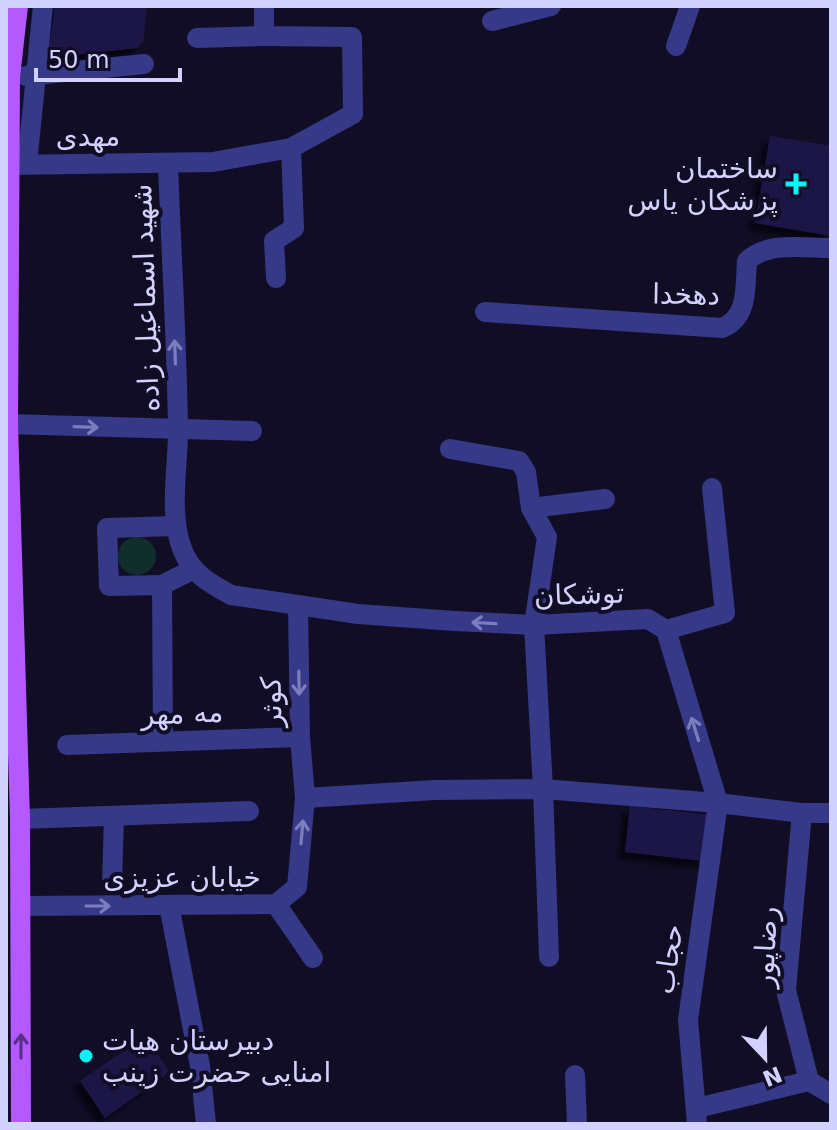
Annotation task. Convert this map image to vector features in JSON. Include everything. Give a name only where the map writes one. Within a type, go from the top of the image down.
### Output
[{"type":"main road","points":[[19,8],[10,47],[14,165],[8,424],[13,779],[20,819],[21,1124]]},
{"type":"street","points":[[14,165],[35,75],[43,6]]},
{"type":"street","points":[[492,21],[551,6]]},
{"type":"street","points":[[676,46],[690,6]]},
{"type":"street","points":[[197,38],[264,36],[264,10]]},
{"type":"street","name":"مهدی","points":[[14,165],[213,162],[291,148],[353,114],[352,37],[264,36]]},
{"type":"street","points":[[10,77],[144,64]]},
{"type":"street","points":[[276,278],[274,241],[294,228],[291,148]]},
{"type":"street","name":"شهید اسماعیل زاده","points":[[168,163],[178,430],[176,526],[182,551],[192,570]]},
{"type":"street","name":"دهخدا","points":[[485,312],[722,328],[737,320],[742,311],[747,261],[757,252],[769,248],[831,248]]},
{"type":"street","points":[[8,424],[252,431]]},
{"type":"street","points":[[450,449],[519,461],[526,472],[531,508],[547,537],[534,625],[549,957]]},
{"type":"street","points":[[712,488],[725,613],[666,630],[718,803]]},
{"type":"street","points":[[531,508],[605,499]]},
{"type":"street","points":[[176,526],[107,528],[109,586],[162,585],[192,570],[231,595],[298,605]]},
{"type":"street","points":[[162,585],[163,741]]},
{"type":"street","name":"توشکان","points":[[298,605],[358,614],[534,625],[648,619],[666,630]]},
{"type":"street","name":"کوثر","points":[[298,605],[300,737],[305,798]]},
{"type":"street","name":"مه مهر","points":[[67,745],[300,737]]},
{"type":"street","points":[[305,798],[435,790],[543,789],[802,813],[831,813]]},
{"type":"street","name":"خیابان عزیزی","points":[[20,906],[276,904],[297,887],[305,798]]},
{"type":"street","name":"حجاب","points":[[697,1116],[688,1020],[718,803]]},
{"type":"street","points":[[20,819],[249,811]]},
{"type":"street","name":"رضاپور","points":[[802,813],[786,990],[809,1081]]},
{"type":"street","points":[[112,884],[114,816]]},
{"type":"street","points":[[276,904],[313,958]]},
{"type":"street","points":[[169,905],[200,1066],[206,1124]]},
{"type":"street","points":[[575,1075],[577,1124]]},
{"type":"street","points":[[697,1116],[809,1081],[831,1094]]},
{"type":"green space","points":[[137,537],[151,542],[156,556],[151,570],[137,575],[123,570],[118,556],[123,542]]},
{"type":"building","points":[[55,6],[147,6],[143,42],[137,48],[55,57],[48,53]]},
{"type":"building","name":"ساختمان پزشکان یاس","points":[[770,136],[831,146],[831,236],[755,223]]},
{"type":"building","points":[[630,806],[709,815],[704,861],[625,852]]},
{"type":"building","points":[[145,1036],[170,1072],[105,1118],[80,1081]]},
{"type":"place","name":"ساختمان پزشکان یاس","points":[[796,184]]},
{"type":"place","name":"دبیرستان هیات امنایی حضرت زینب","points":[[86,1056]]}]
